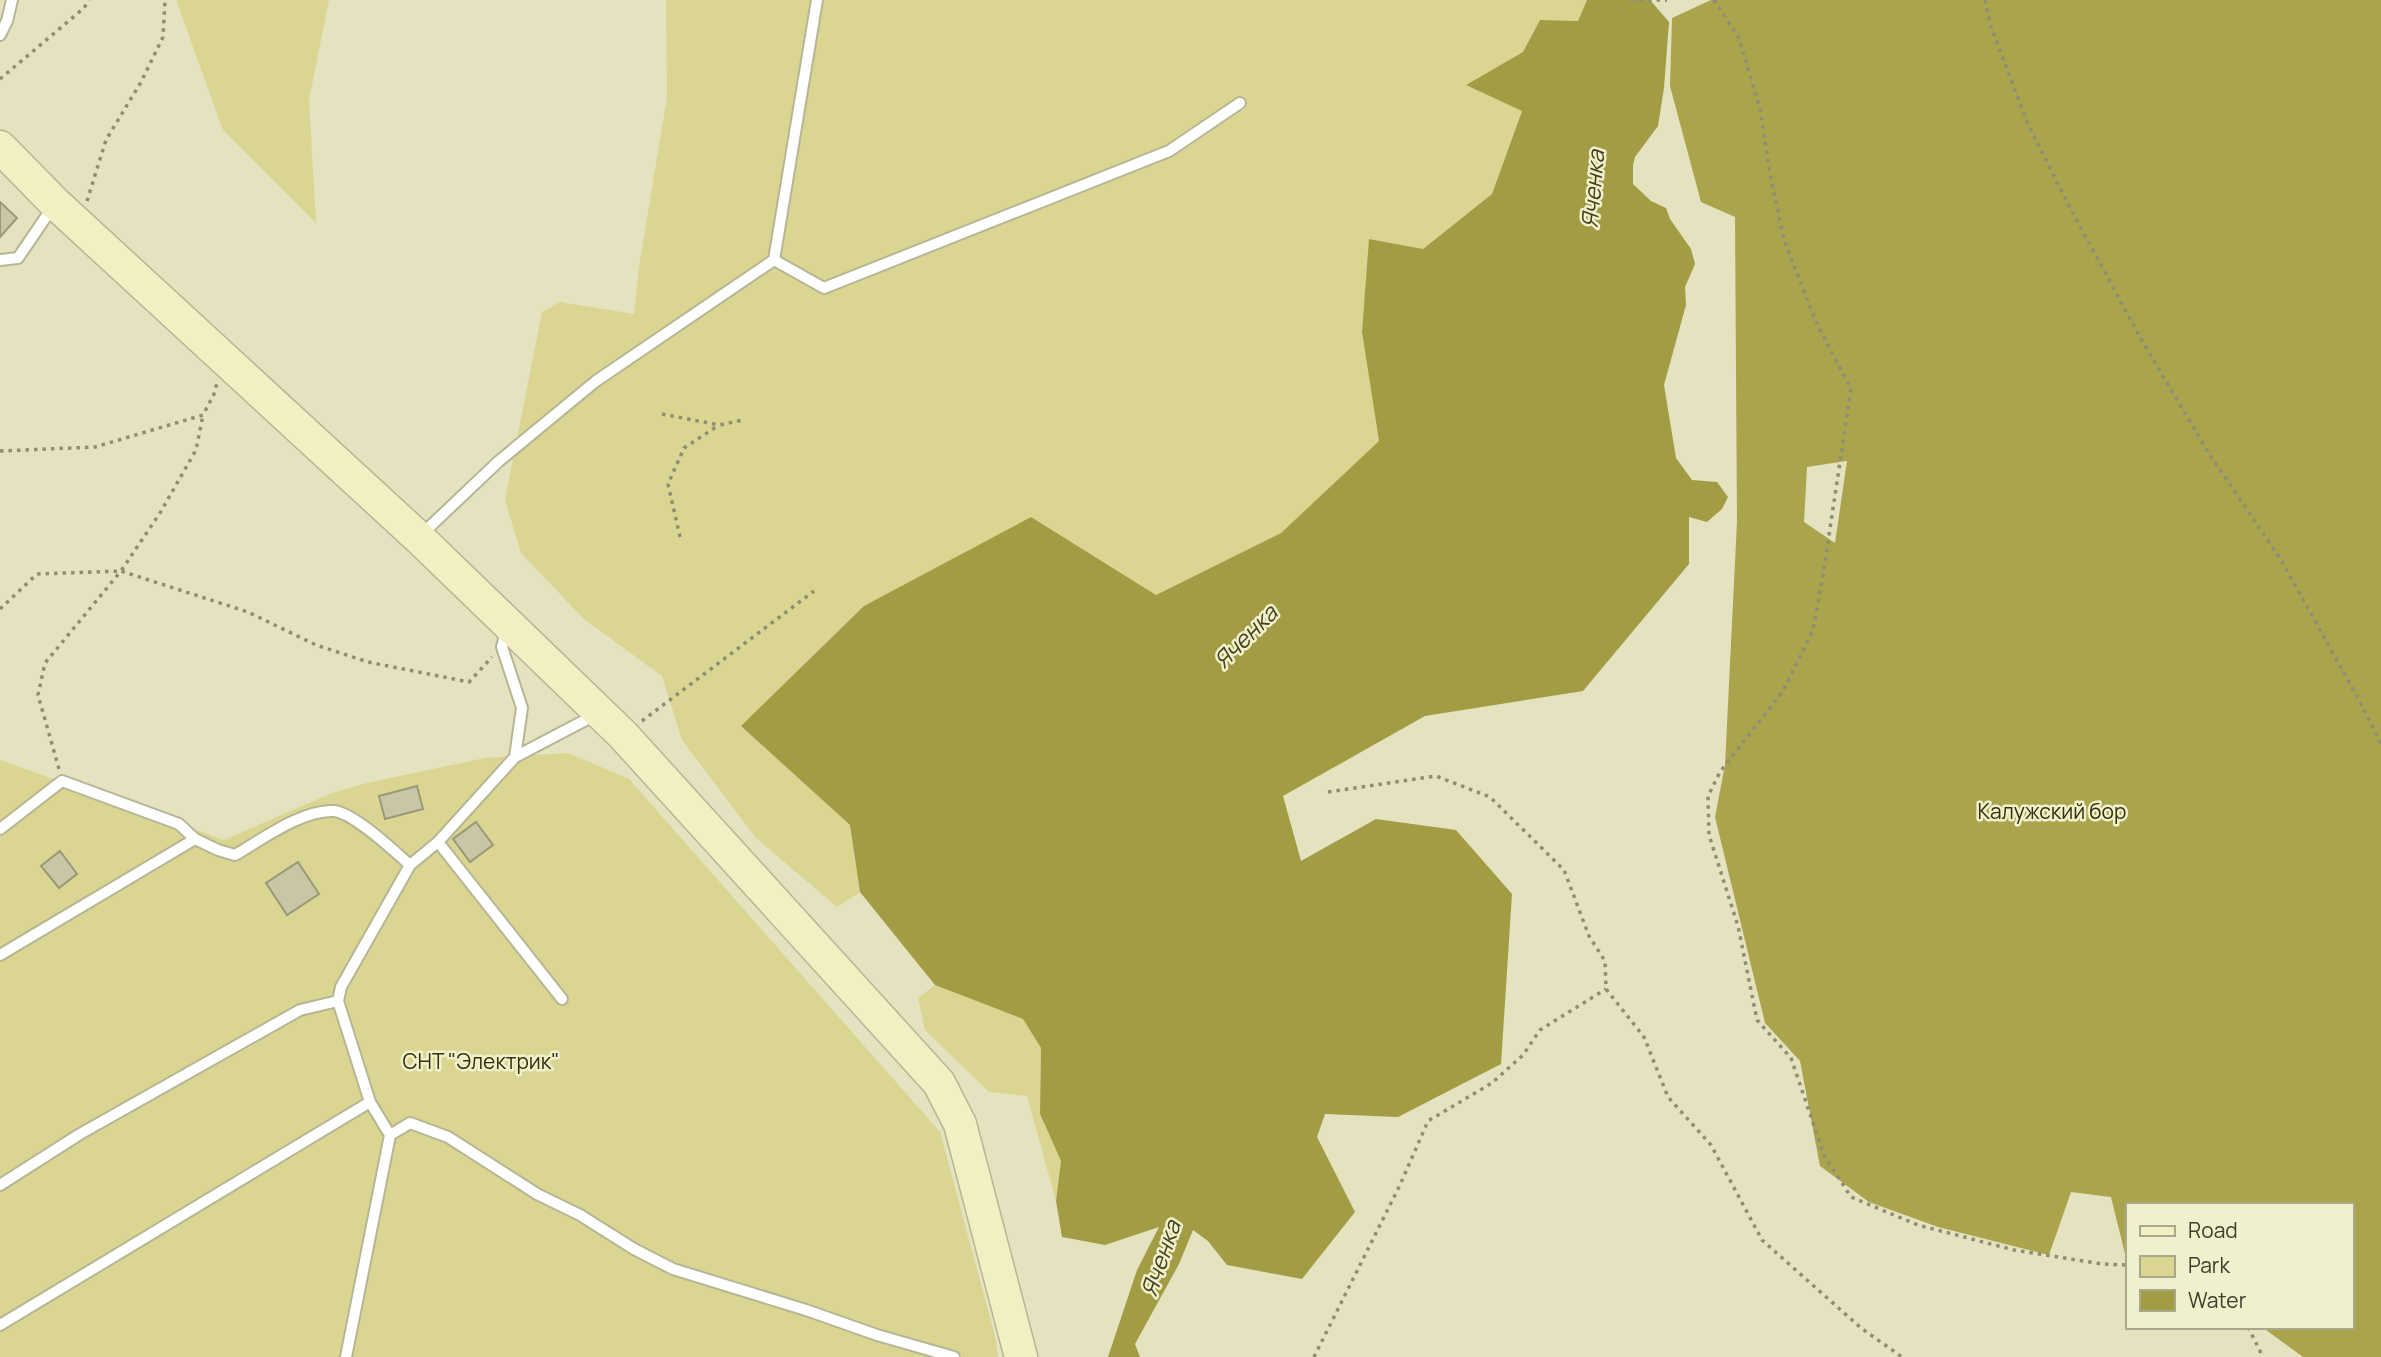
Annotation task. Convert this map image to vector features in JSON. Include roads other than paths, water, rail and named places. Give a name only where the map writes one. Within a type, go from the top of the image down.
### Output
[{"type":"street","points":[[0,147],[55,202],[419,538],[505,635],[623,735],[939,1083],[960,1124],[1021,1357]]},
{"type":"lane","points":[[0,35],[12,0]]},
{"type":"lane","points":[[419,538],[499,461],[596,381],[774,260],[817,0]]},
{"type":"lane","points":[[774,260],[824,289],[1169,151],[1240,103]]},
{"type":"lane","points":[[0,260],[18,258],[55,202]]},
{"type":"lane","points":[[505,635],[522,708],[515,757]]},
{"type":"lane","points":[[346,1357],[390,1135],[370,1102],[338,1001],[341,987],[410,865],[438,842],[515,757],[600,713]]},
{"type":"lane","points":[[0,830],[62,781],[179,824],[195,839],[234,855],[309,814],[336,811],[369,829],[410,865]]},
{"type":"lane","points":[[0,955],[195,839]]},
{"type":"lane","points":[[438,842],[562,999]]},
{"type":"lane","points":[[0,1185],[80,1134],[300,1010],[338,1001]]},
{"type":"lane","points":[[0,1325],[370,1102]]},
{"type":"lane","points":[[390,1135],[410,1123],[448,1137],[537,1194],[580,1215],[634,1249],[673,1269],[954,1357]]},
{"type":"water","name":"Яченка","points":[[1587,0],[1650,0],[1669,22],[1658,126],[1635,157],[1633,184],[1651,201],[1666,208],[1670,219],[1691,249],[1695,264],[1685,287],[1686,305],[1664,385],[1676,458],[1692,480],[1717,482],[1728,497],[1722,509],[1707,522],[1689,517],[1689,564],[1583,691],[1425,716],[1283,796],[1301,861],[1376,819],[1456,830],[1512,894],[1501,1064],[1398,1117],[1325,1114],[1317,1137],[1355,1212],[1302,1279],[1227,1265],[1208,1241],[1193,1230],[1179,1264],[1135,1344],[1140,1357],[1108,1357],[1137,1270],[1159,1227],[1105,1245],[1062,1237],[1056,1201],[1061,1161],[1040,1114],[1041,1048],[1023,1019],[935,985],[860,892],[850,825],[741,726],[864,606],[1031,517],[1156,595],[1281,533],[1379,441],[1362,332],[1369,239],[1423,249],[1492,194],[1522,111],[1466,85],[1523,52],[1540,20],[1578,21]]},
{"type":"park label","name":"Калужский бор","points":[[2052,811]]},
{"type":"park label","name":"СНТ \"Электрик\"","points":[[481,1061]]}]
